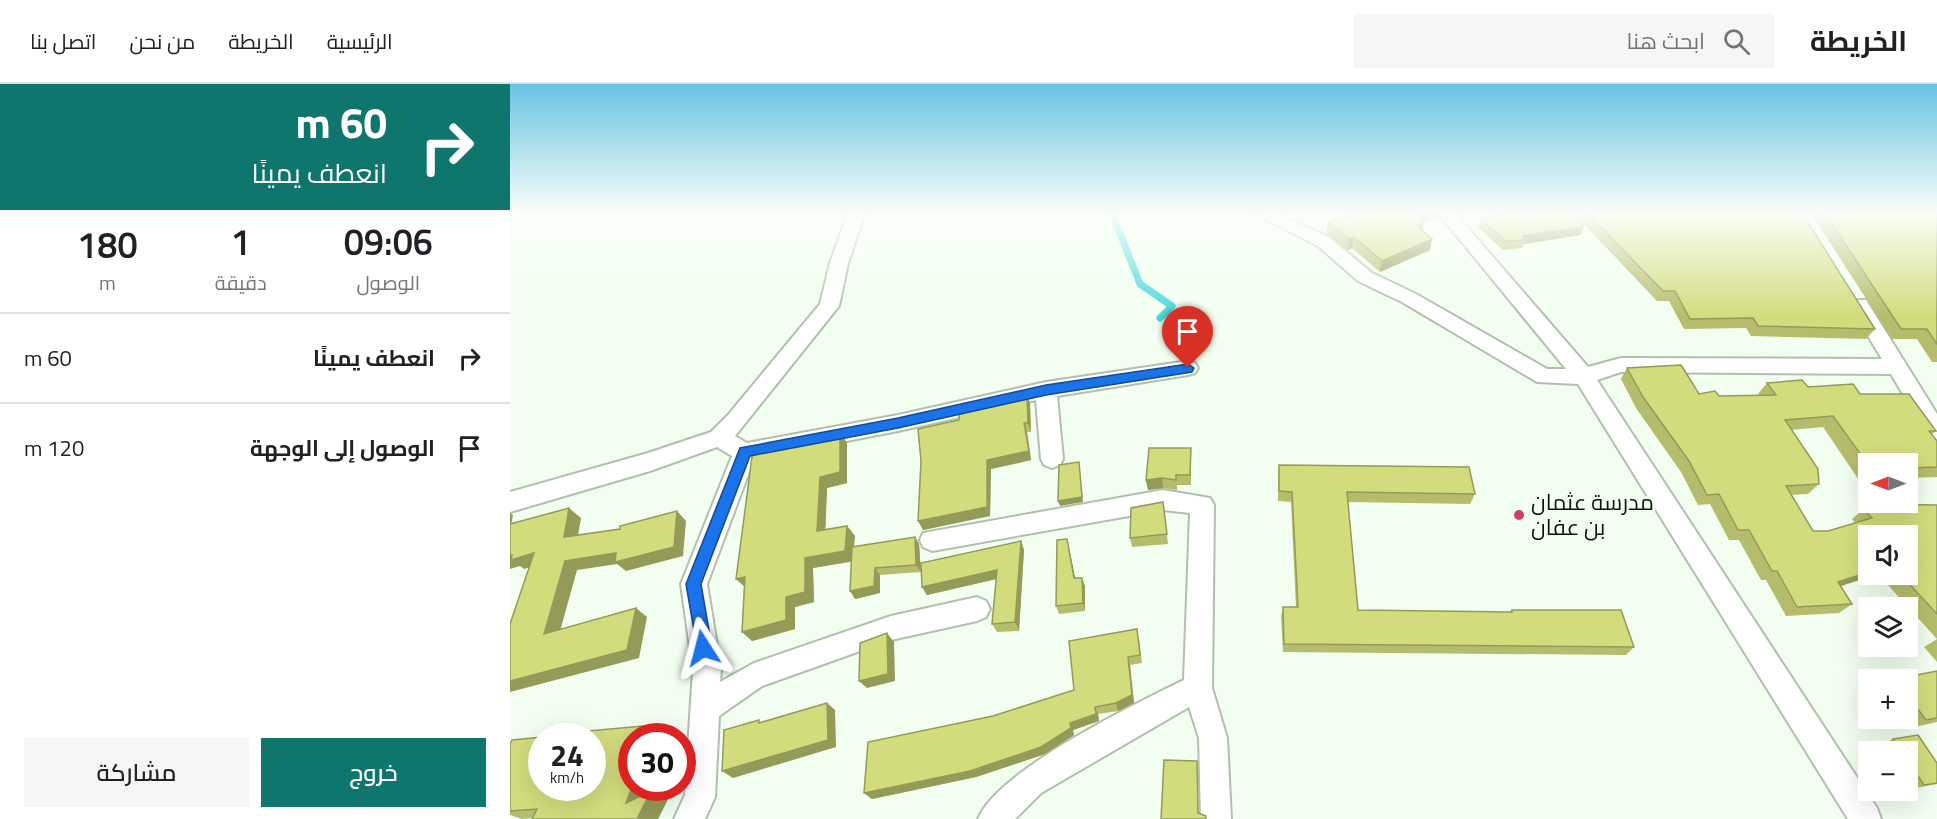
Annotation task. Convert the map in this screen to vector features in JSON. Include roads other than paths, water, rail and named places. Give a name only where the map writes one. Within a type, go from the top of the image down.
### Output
[{"type":"street","points":[[510,502],[650,462],[719,438],[736,421],[829,306],[844,247]]},
{"type":"street","points":[[1330,247],[1365,277],[1409,298],[1544,377],[1584,376],[1621,364],[1897,367]]},
{"type":"street","points":[[1475,247],[1584,376],[1866,819]]},
{"type":"street","points":[[1849,290],[1937,432]]},
{"type":"street","points":[[719,438],[745,452],[898,423],[1046,390],[1188,368]]},
{"type":"street","points":[[1046,390],[1052,459]]},
{"type":"street","points":[[689,819],[700,796],[707,670],[694,584],[745,452]]},
{"type":"street","points":[[932,540],[1163,500],[1202,505],[1198,688],[1213,738],[1216,819]]},
{"type":"street","points":[[705,709],[754,675],[891,628],[977,609]]},
{"type":"street","points":[[993,819],[1030,782],[1150,711],[1198,688]]},
{"type":"waterway","points":[[1126,247],[1140,284],[1172,306],[1160,318]]},
{"type":"place","name":"مدرسة عثمان بن عفان","points":[[1519,515]]}]
